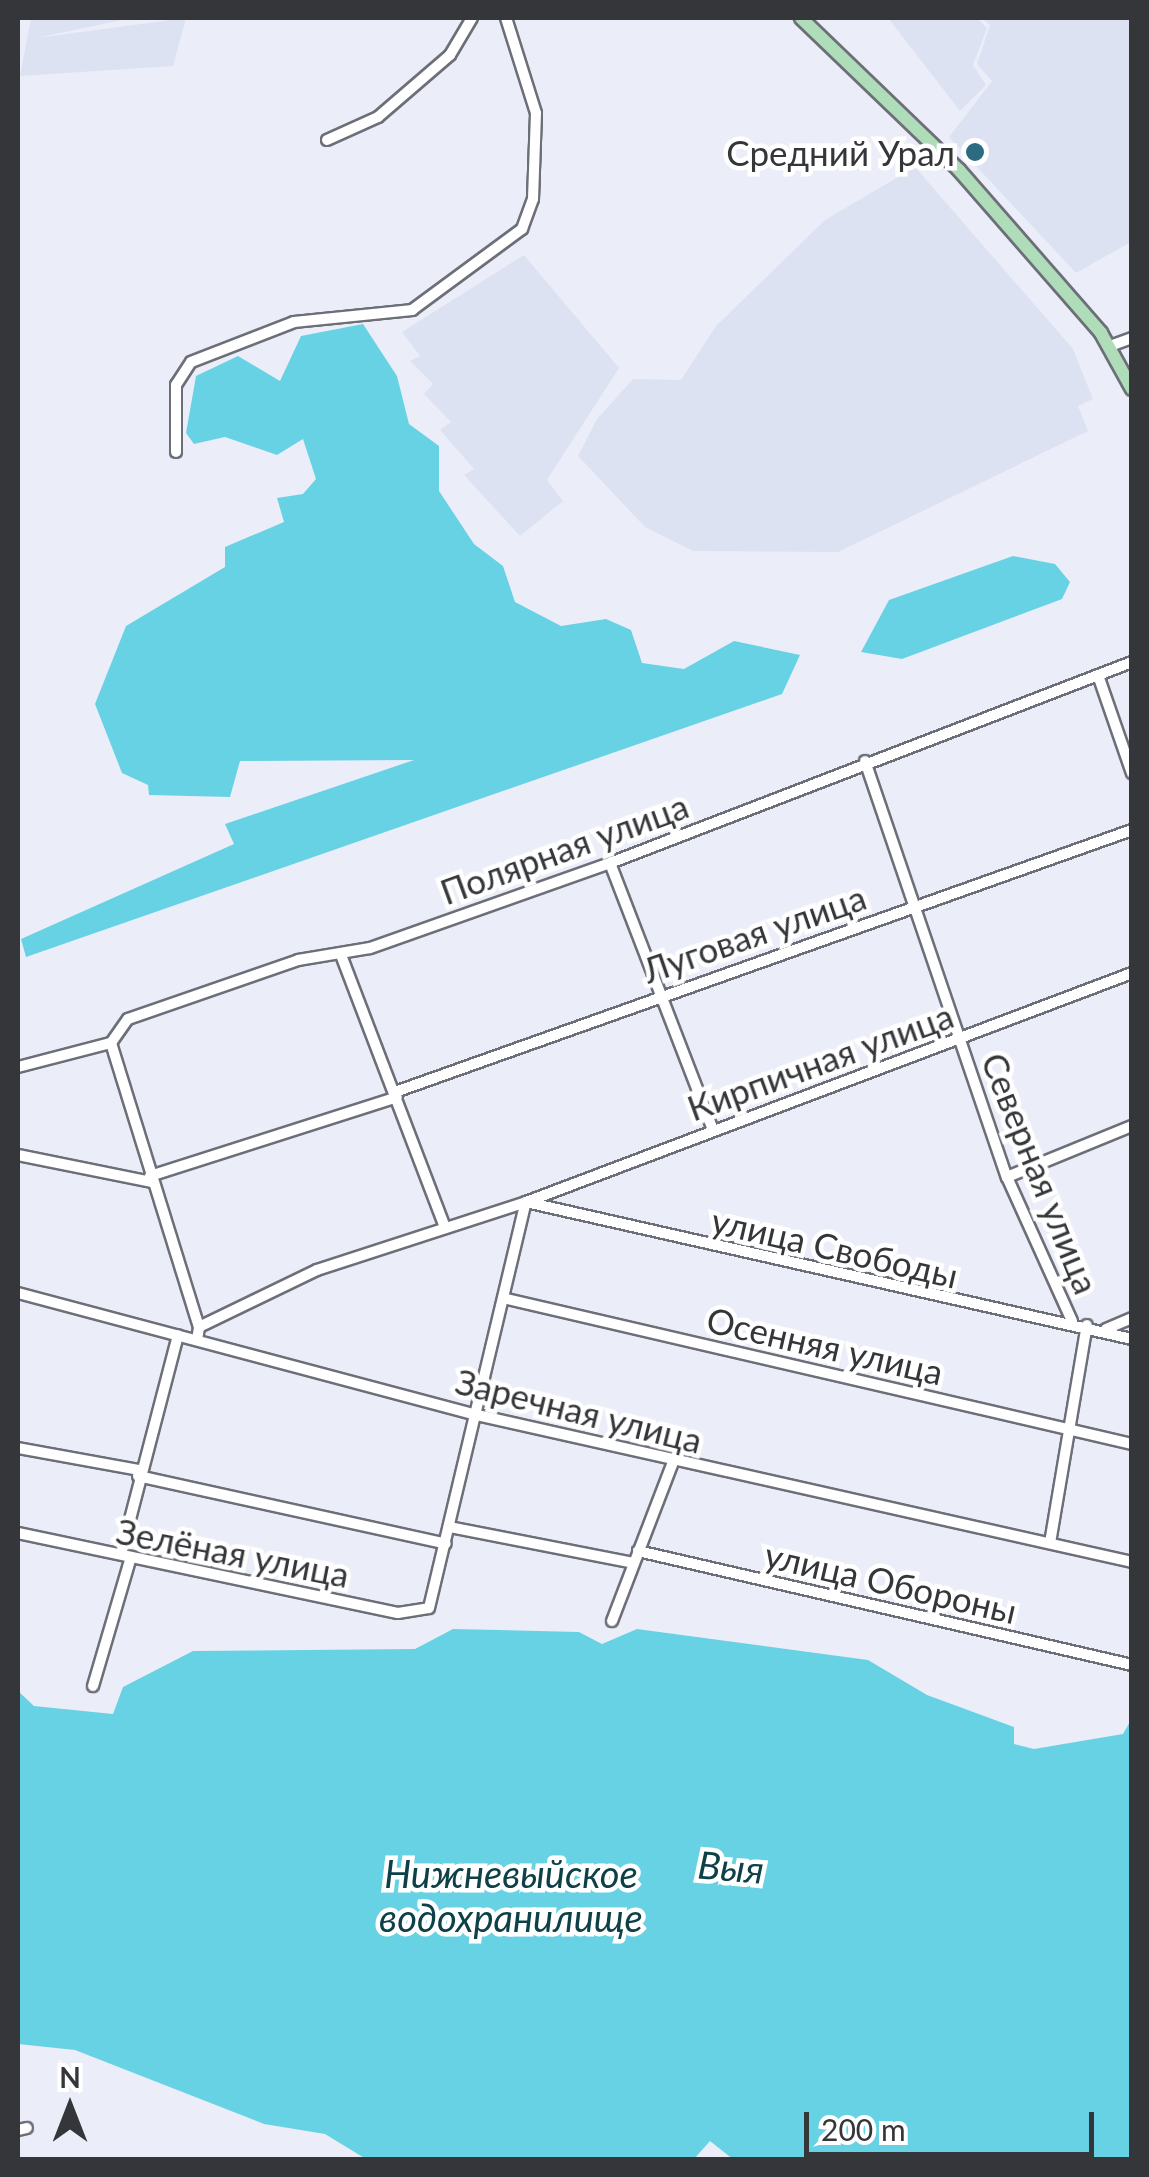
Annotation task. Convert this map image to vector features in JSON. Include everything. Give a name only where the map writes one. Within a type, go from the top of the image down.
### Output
[{"type":"main road","points":[[801,18],[959,170],[1110,346],[1132,389]]},
{"type":"street","points":[[327,140],[378,117],[450,55],[472,18]]},
{"type":"street","points":[[176,452],[176,385],[191,362],[294,322],[412,310],[522,229],[533,200],[536,114],[506,18]]},
{"type":"street","points":[[1110,346],[1132,338]]},
{"type":"street","name":"Полярная улица","points":[[18,1067],[111,1043],[128,1018],[298,960],[342,955],[610,863],[864,761],[1132,662]]},
{"type":"street","points":[[1098,675],[1132,772]]},
{"type":"street","name":"Северная улица","points":[[864,761],[1007,1177],[1072,1321]]},
{"type":"street","name":"Луговая улица","points":[[18,1155],[151,1179],[396,1094],[662,994],[1132,830]]},
{"type":"street","points":[[610,863],[712,1127]]},
{"type":"street","points":[[342,955],[446,1228]]},
{"type":"street","name":"Кирпичная улица","points":[[199,1327],[317,1270],[526,1202],[712,1127],[958,1042],[1132,973]]},
{"type":"street","points":[[111,1043],[199,1327],[197,1340]]},
{"type":"street","points":[[1007,1177],[1132,1126]]},
{"type":"street","points":[[18,1448],[446,1544],[507,1299],[526,1202]]},
{"type":"street","name":"улица Свободы","points":[[526,1202],[984,1311],[1072,1321],[1132,1339]]},
{"type":"street","name":"Заречная улица","points":[[18,1293],[477,1415],[1132,1562]]},
{"type":"street","name":"Осенняя улица","points":[[507,1299],[1132,1444]]},
{"type":"street","points":[[1105,1330],[1132,1318]]},
{"type":"street","points":[[1050,1543],[1087,1325]]},
{"type":"street","points":[[93,1686],[126,1555],[138,1473],[178,1335]]},
{"type":"street","points":[[612,1621],[673,1462]]},
{"type":"street","name":"улица Обороны","points":[[450,1527],[636,1557],[1132,1665]]},
{"type":"street","name":"Зелёная улица","points":[[18,1533],[398,1613],[421,1612],[434,1600],[446,1544]]},
{"type":"shaded area","points":[[31,18],[132,18],[36,38],[186,18],[173,66],[20,76]]},
{"type":"shaded area","points":[[888,18],[977,18],[987,28],[973,65],[986,85],[960,111]]},
{"type":"shaded area","points":[[981,18],[1131,18],[1131,242],[1076,273],[949,137],[992,81],[977,64],[990,25]]},
{"type":"shaded area","points":[[915,167],[1073,349],[1093,399],[1078,406],[1088,431],[838,552],[693,551],[645,527],[578,456],[597,419],[633,379],[681,380],[716,326],[825,220]]},
{"type":"shaded area","points":[[524,255],[619,368],[547,480],[563,501],[520,536],[464,475],[474,469],[440,430],[451,422],[424,394],[433,384],[410,361],[420,356],[402,332]]},
{"type":"water","points":[[363,324],[397,376],[409,424],[439,446],[439,491],[474,544],[503,566],[515,602],[561,626],[606,619],[631,630],[642,663],[684,669],[734,641],[800,655],[782,694],[26,957],[21,939],[234,844],[225,824],[414,760],[240,761],[230,797],[149,795],[148,785],[122,773],[95,704],[126,626],[225,567],[225,547],[284,522],[277,498],[303,494],[316,479],[303,439],[277,455],[225,437],[194,444],[186,433],[196,376],[238,356],[280,381],[301,336]]},
{"type":"water","points":[[1013,556],[1055,564],[1070,582],[1062,599],[902,659],[861,652],[889,600]]},
{"type":"water","name":"Нижневыйское водохранилище","points":[[453,1629],[579,1632],[602,1644],[637,1629],[868,1660],[927,1695],[1014,1727],[1014,1744],[1034,1749],[1123,1734],[1131,1720],[1131,2159],[734,2160],[710,2141],[694,2159],[366,2159],[325,2134],[264,2124],[75,2050],[18,2044],[18,1691],[34,1706],[113,1714],[123,1687],[193,1651],[415,1649]]},
{"type":"place","name":"Средний Урал","points":[[975,152]]},
{"type":"water label","name":"Выя","points":[[731,1867]]}]
